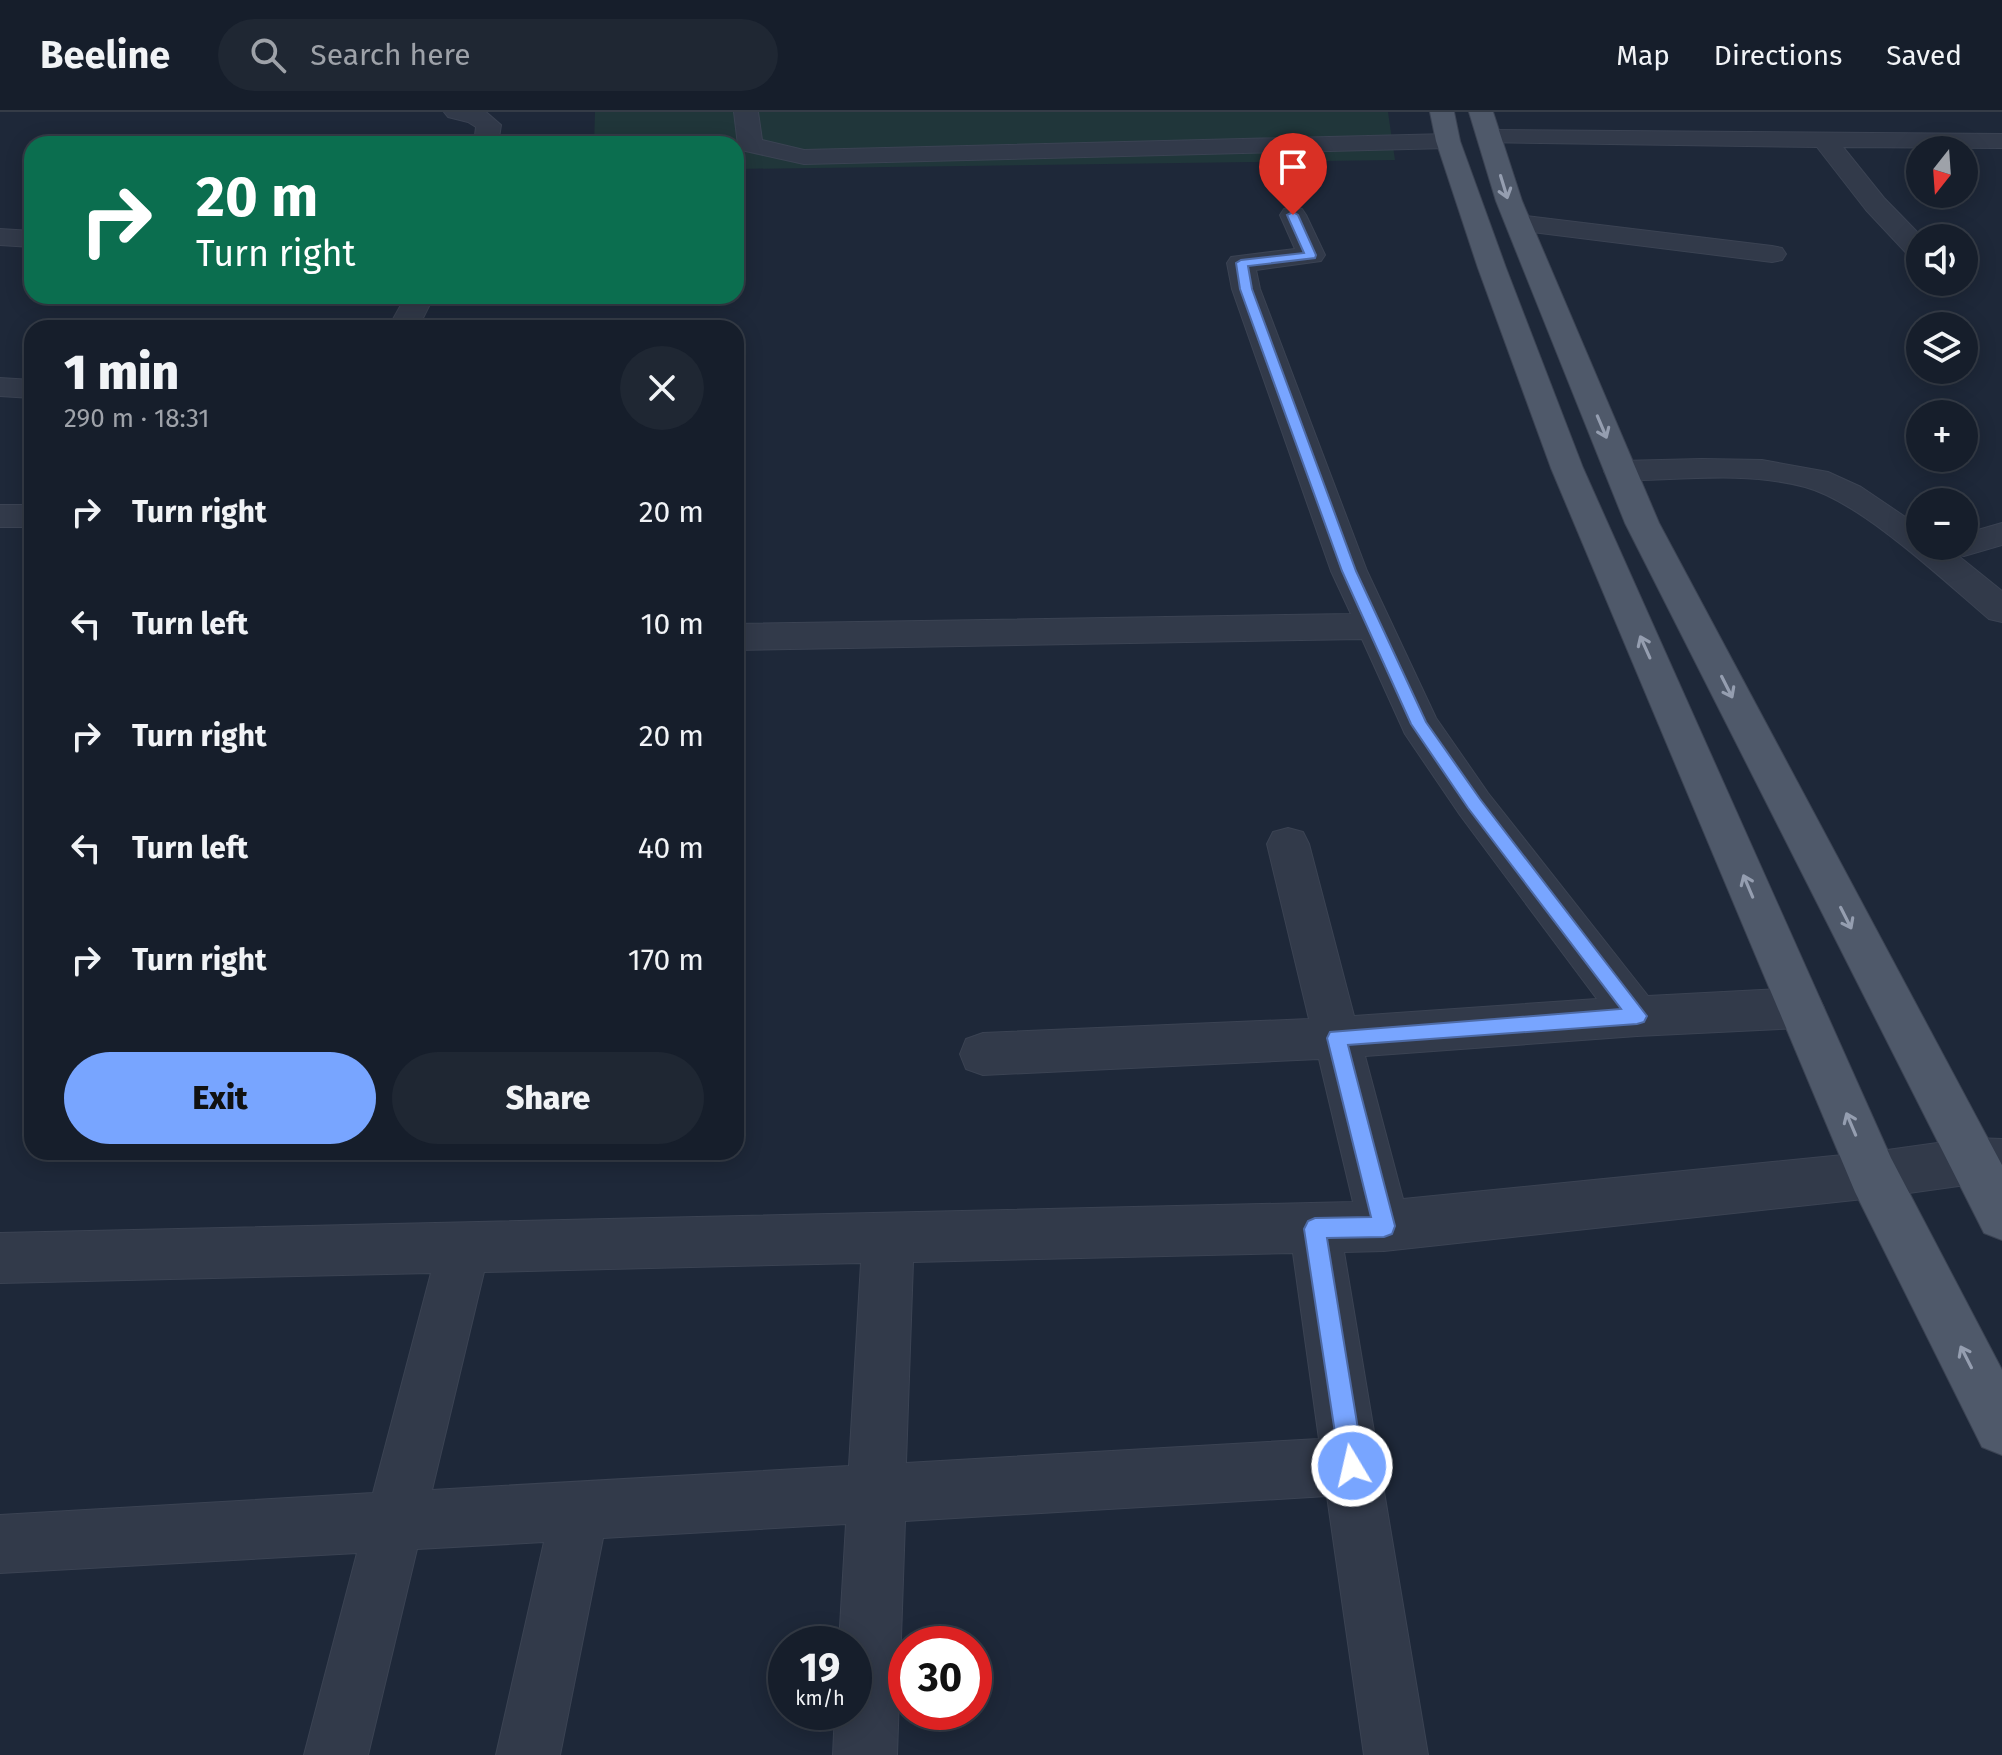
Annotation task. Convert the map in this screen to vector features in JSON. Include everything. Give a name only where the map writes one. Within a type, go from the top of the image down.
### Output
[{"type":"main road","points":[[1485,124],[1518,223],[1649,537],[1987,1162],[2002,1216]]},
{"type":"main road","points":[[1445,126],[1567,468],[1873,1175],[2002,1427]]},
{"type":"street","points":[[456,112],[476,116],[489,125],[487,136]]},
{"type":"street","points":[[746,112],[750,145],[804,157],[1445,126]]},
{"type":"street","points":[[1691,112],[1703,137]]},
{"type":"street","points":[[1485,124],[1703,137],[2002,141]]},
{"type":"street","points":[[1823,138],[1875,204],[1906,236]]},
{"type":"street","points":[[1293,215],[1311,255],[1241,263],[1246,289],[1349,571],[1419,724],[1474,804],[1637,1016]]},
{"type":"street","points":[[1518,223],[1772,254]]},
{"type":"street","points":[[0,237],[24,238]]},
{"type":"street","points":[[0,387],[24,388]]},
{"type":"street","points":[[1620,471],[1748,470],[1794,475],[1838,487],[1906,527]]},
{"type":"street","points":[[0,516],[24,516]]},
{"type":"street","points":[[1978,539],[2002,534]]},
{"type":"street","points":[[1953,560],[2002,610]]},
{"type":"street","points":[[744,637],[1373,626]]},
{"type":"street","points":[[1288,844],[1384,1226]]},
{"type":"street","points":[[983,1054],[1336,1038],[1637,1016],[1801,1008]]},
{"type":"street","points":[[0,1258],[1384,1226],[1987,1162]]},
{"type":"street","points":[[1315,1229],[1396,1755]]},
{"type":"street","points":[[865,1755],[888,1237]]},
{"type":"street","points":[[336,1755],[464,1247]]},
{"type":"street","points":[[0,1544],[1352,1466]]},
{"type":"street","points":[[528,1755],[580,1510]]},
{"type":"green space","points":[[595,112],[1388,112],[1395,160],[744,169],[744,136],[594,136]]},
{"type":"route","points":[[1293,215],[1311,255],[1241,263],[1246,289],[1349,571],[1419,724],[1474,804],[1637,1016],[1336,1038],[1384,1226],[1315,1229],[1352,1466]]}]
